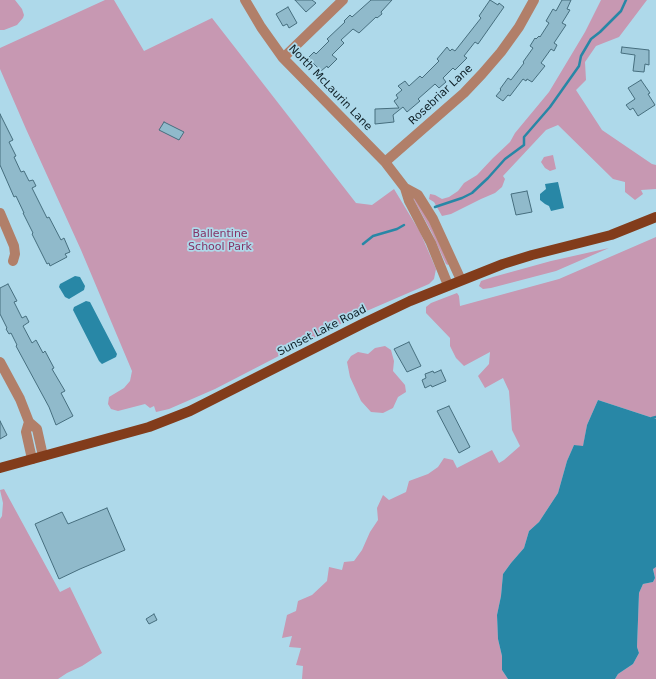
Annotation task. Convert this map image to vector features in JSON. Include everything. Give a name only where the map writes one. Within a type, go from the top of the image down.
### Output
[{"type":"main road","name":"Sunset Lake Road","points":[[0,468],[149,427],[190,411],[386,312],[448,285],[503,264],[532,255],[611,235],[656,217]]},
{"type":"street","name":"North McLaurin Lane","points":[[245,0],[261,27],[283,58],[385,162],[405,188],[409,201],[431,243],[448,285]]},
{"type":"street","points":[[283,58],[343,0]]},
{"type":"street","name":"Rosebriar Lane","points":[[385,162],[464,93],[482,74],[501,52],[519,27],[534,0]]},
{"type":"street","name":"North McLaurin Lane","points":[[405,188],[418,195],[433,219],[461,280]]},
{"type":"street","points":[[0,213],[2,225],[14,246],[15,254],[13,261]]},
{"type":"street","points":[[0,362],[20,399],[29,422],[37,429],[43,456]]},
{"type":"street","points":[[29,422],[26,432],[32,459]]},
{"type":"green space","points":[[0,0],[15,0],[22,9],[24,15],[17,25],[4,30],[0,30]]},
{"type":"green space","name":"Ballentine School Park","points":[[105,0],[114,0],[144,51],[212,18],[356,203],[372,205],[394,189],[420,232],[436,269],[434,279],[429,284],[362,313],[215,389],[169,409],[156,412],[154,406],[150,408],[145,404],[118,411],[111,409],[108,404],[109,397],[124,388],[130,381],[132,371],[81,250],[0,69],[0,48]]},
{"type":"green space","points":[[601,0],[647,0],[619,37],[596,46],[585,62],[586,80],[576,90],[602,130],[652,164],[656,165],[656,189],[641,190],[643,194],[635,200],[625,192],[625,182],[613,179],[558,125],[546,130],[503,176],[505,179],[502,187],[495,193],[451,214],[442,216],[434,202],[429,199],[430,194],[442,199],[449,197],[458,191],[464,183],[477,175],[510,142],[515,133],[549,92],[585,32]]},
{"type":"green space","points":[[553,155],[556,169],[550,171],[545,168],[541,162],[544,157]]},
{"type":"green space","points":[[414,197],[423,209],[449,264],[448,265],[446,264],[431,231],[413,198]]},
{"type":"green space","points":[[656,237],[656,419],[598,400],[587,425],[583,447],[574,445],[567,461],[558,493],[539,522],[529,531],[524,548],[503,574],[501,596],[497,615],[498,639],[502,656],[502,670],[508,679],[302,679],[303,666],[296,665],[301,648],[289,647],[292,636],[282,638],[287,615],[296,611],[298,601],[312,595],[327,581],[329,567],[342,570],[344,562],[354,561],[362,550],[370,532],[378,520],[377,508],[383,495],[389,500],[406,492],[409,481],[428,474],[438,467],[444,458],[453,460],[457,468],[492,450],[499,463],[520,446],[512,430],[509,391],[503,378],[485,388],[478,376],[489,364],[490,352],[464,366],[456,358],[450,346],[450,338],[426,313],[426,307],[431,303],[457,293],[459,296],[460,306],[559,279]]},
{"type":"green space","points":[[609,248],[556,271],[491,288],[483,289],[479,286],[481,281],[493,277],[551,261]]},
{"type":"green space","points":[[385,346],[391,350],[394,361],[393,371],[405,385],[406,392],[398,397],[393,408],[383,413],[371,412],[361,401],[350,377],[347,362],[351,356],[358,352],[368,354],[375,348]]},
{"type":"green space","points":[[4,489],[60,592],[70,587],[102,653],[58,679],[0,679],[0,519],[2,516],[3,503],[0,490]]},
{"type":"green space","points":[[656,567],[656,679],[615,679],[618,674],[633,664],[639,653],[637,647],[639,593],[643,584],[653,582],[655,578],[653,568]]},
{"type":"water","points":[[558,182],[564,208],[551,211],[549,206],[540,200],[540,194],[546,189],[545,184]]},
{"type":"water","points":[[75,276],[80,277],[85,286],[84,290],[69,299],[65,297],[59,287],[60,284]]},
{"type":"water","points":[[86,301],[90,302],[117,354],[116,357],[102,364],[99,361],[73,310],[74,307]]},
{"type":"water","points":[[598,400],[656,419],[656,567],[653,569],[655,578],[653,582],[643,584],[639,593],[637,647],[639,653],[633,664],[618,674],[615,679],[508,679],[502,670],[502,656],[498,639],[497,615],[501,596],[503,574],[524,548],[529,531],[539,522],[558,493],[567,461],[574,445],[583,446],[587,425]]},
{"type":"building","points":[[295,0],[312,0],[316,3],[306,12]]},
{"type":"building","points":[[371,0],[392,0],[381,12],[382,14],[377,18],[376,17],[359,33],[353,29],[341,40],[344,43],[332,55],[337,59],[328,68],[327,66],[321,71],[308,58],[314,52],[316,54],[329,41],[327,39],[345,22],[344,21],[350,15],[352,17]]},
{"type":"building","points":[[490,0],[498,5],[499,3],[504,7],[478,44],[475,42],[464,56],[467,58],[455,70],[453,68],[443,78],[446,82],[439,88],[435,84],[418,99],[420,101],[407,112],[403,107],[393,115],[394,122],[375,124],[375,109],[399,108],[394,101],[398,98],[396,95],[402,90],[398,86],[405,81],[409,86],[420,76],[422,78],[439,61],[437,59],[447,47],[450,51],[452,49],[455,51],[481,18],[479,16]]},
{"type":"building","points":[[562,0],[571,0],[567,9],[570,10],[562,23],[566,25],[554,43],[557,45],[554,51],[551,49],[541,63],[545,66],[532,82],[527,79],[526,81],[523,79],[510,96],[508,95],[503,101],[496,96],[501,90],[500,89],[508,78],[511,80],[524,63],[523,62],[533,48],[530,46],[535,38],[540,37],[549,23],[546,21],[553,9],[556,11]]},
{"type":"building","points":[[288,7],[297,23],[289,28],[287,24],[283,26],[276,14]]},
{"type":"building","points":[[622,47],[649,50],[649,65],[645,64],[644,72],[633,71],[635,55],[621,53]]},
{"type":"building","points":[[641,80],[650,93],[648,94],[655,105],[638,116],[633,108],[630,110],[626,105],[635,99],[628,88]]},
{"type":"building","points":[[0,114],[13,140],[9,142],[16,156],[14,157],[21,172],[24,171],[29,181],[33,180],[36,186],[32,188],[47,218],[49,217],[61,240],[64,238],[70,252],[65,254],[67,257],[50,266],[49,263],[47,264],[32,234],[33,233],[24,213],[16,196],[14,197],[0,165]]},
{"type":"building","points":[[164,122],[184,132],[179,140],[159,130]]},
{"type":"building","points":[[527,191],[532,212],[516,215],[511,194]]},
{"type":"building","points":[[8,284],[17,301],[14,302],[22,318],[26,316],[29,322],[23,326],[32,343],[36,340],[43,353],[45,351],[54,368],[52,369],[65,391],[61,393],[73,416],[56,425],[49,407],[16,346],[17,345],[11,333],[9,334],[6,329],[7,328],[0,314],[0,288]]},
{"type":"building","points":[[409,342],[421,366],[407,372],[394,349]]},
{"type":"building","points":[[441,370],[446,381],[432,387],[431,385],[425,388],[422,380],[426,378],[425,374],[433,371],[434,373]]},
{"type":"building","points":[[449,406],[470,447],[459,453],[437,411]]},
{"type":"building","points":[[0,421],[7,435],[0,439]]},
{"type":"building","points":[[107,508],[125,550],[59,579],[35,524],[62,512],[68,524]]},
{"type":"building","points":[[154,614],[157,620],[149,624],[146,619]]},
{"type":"waterway","points":[[435,207],[472,193],[505,159],[524,145],[524,137],[550,107],[579,66],[581,56],[591,39],[621,11],[626,0]]},
{"type":"waterway","points":[[363,244],[373,236],[397,229],[404,225]]},
{"type":"waterway","points":[[652,420],[652,418],[656,417]]}]
